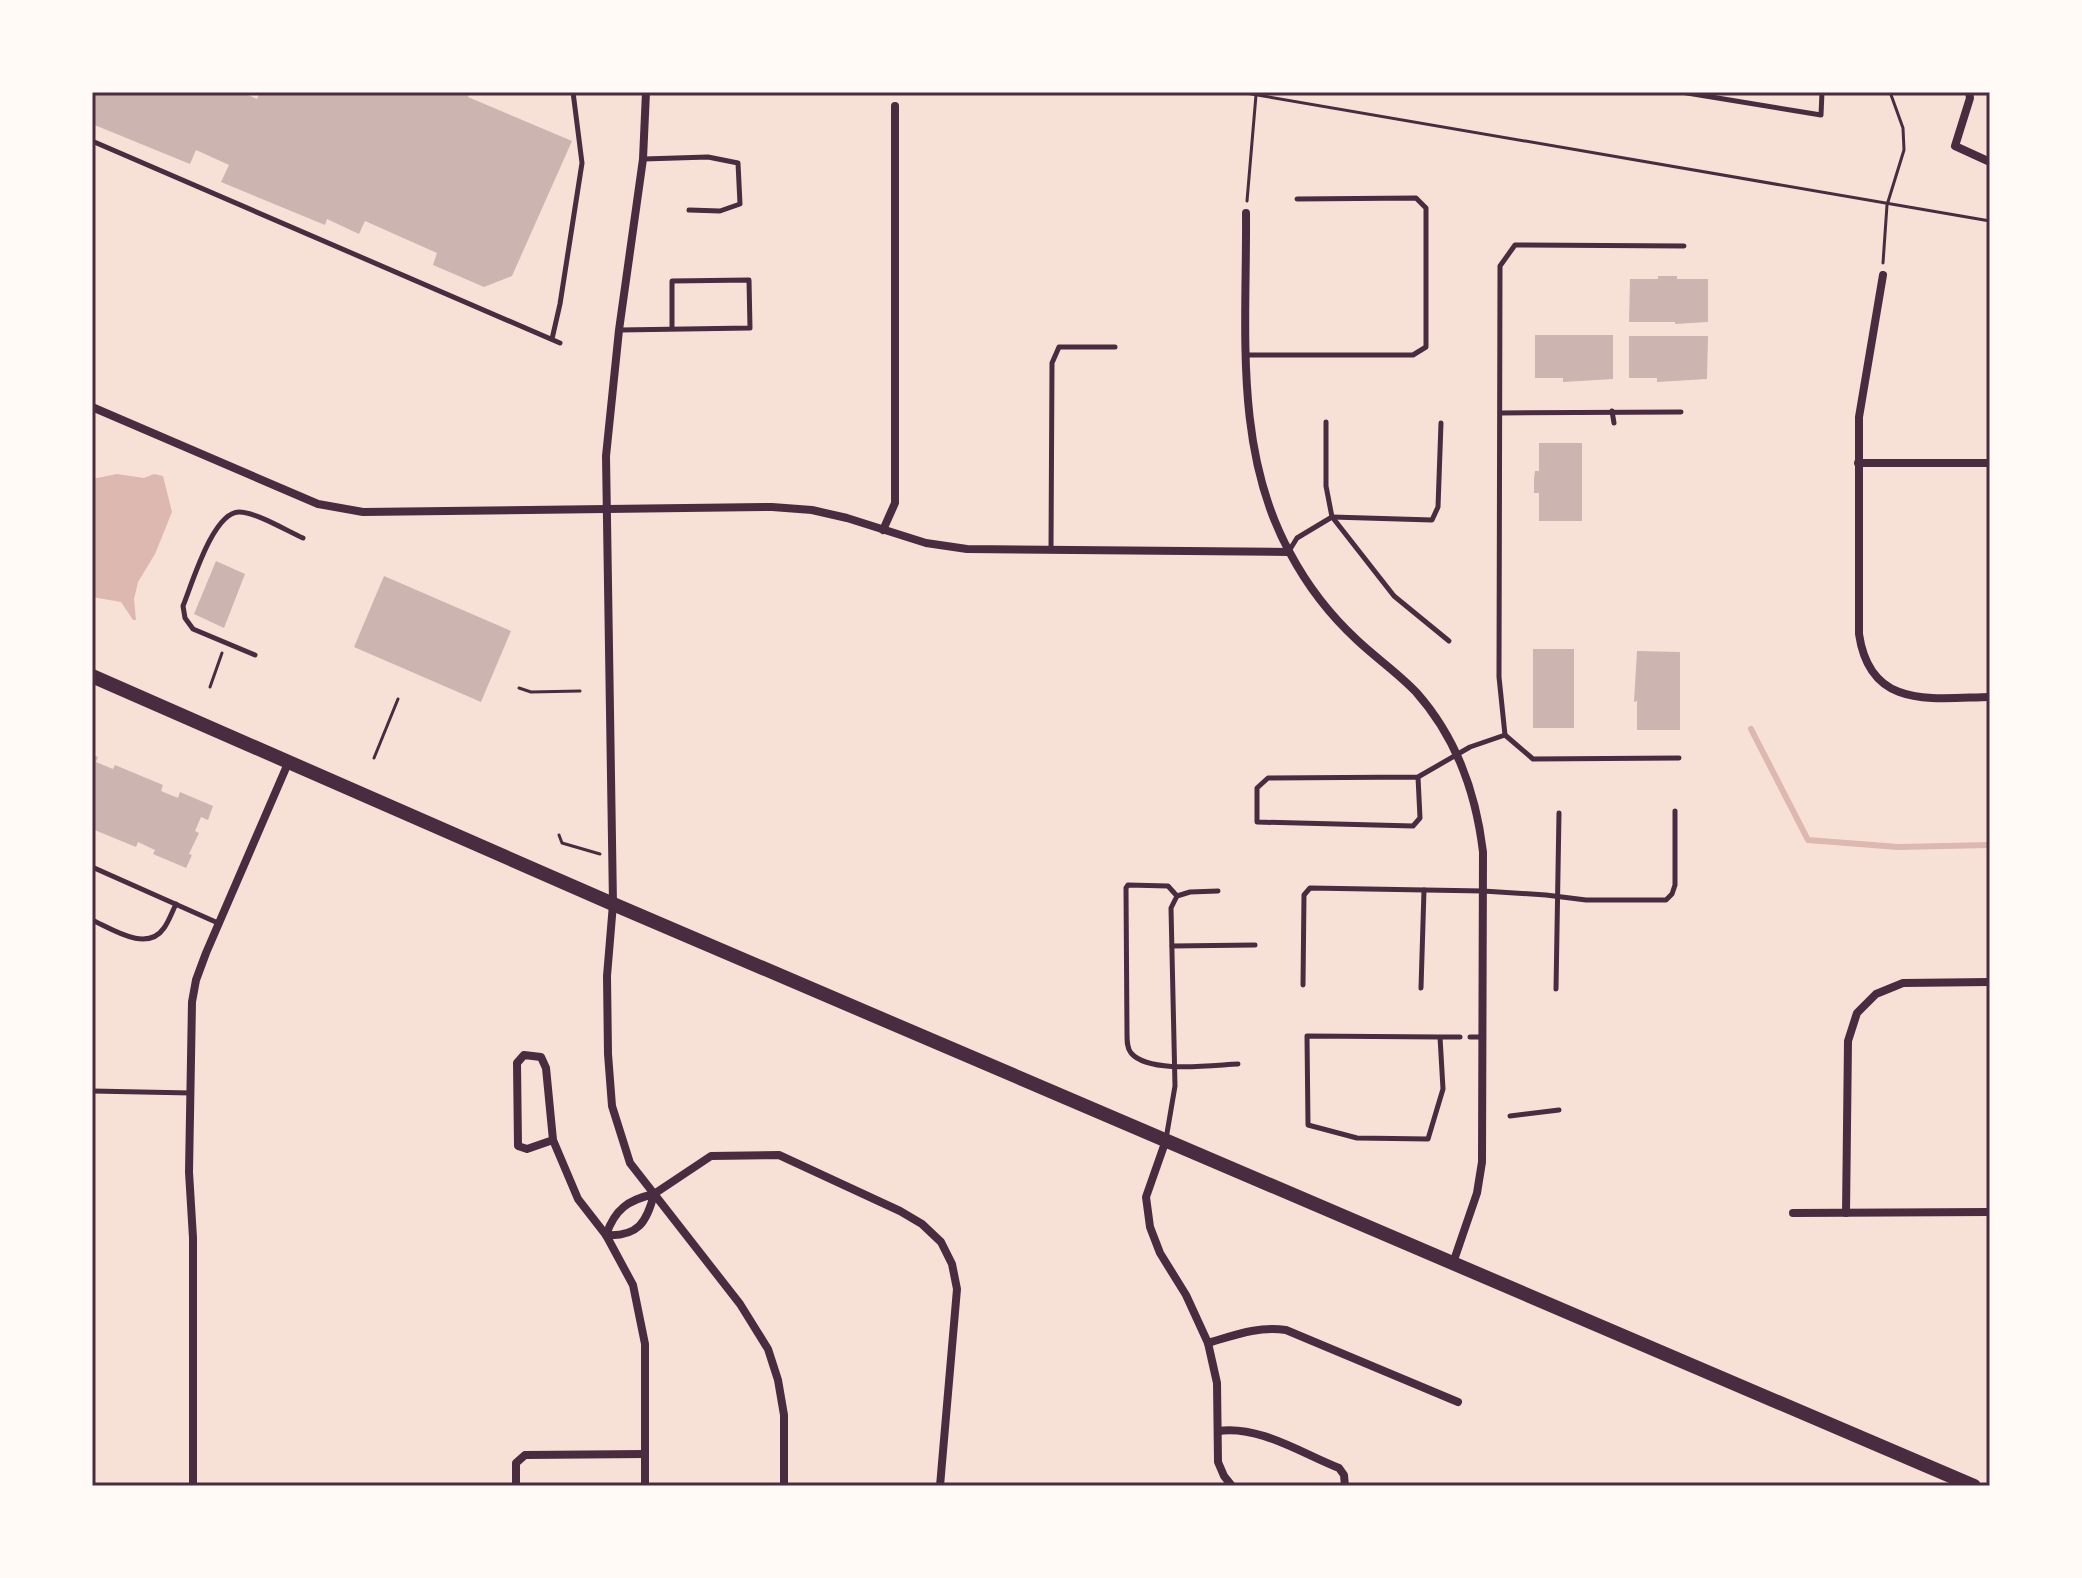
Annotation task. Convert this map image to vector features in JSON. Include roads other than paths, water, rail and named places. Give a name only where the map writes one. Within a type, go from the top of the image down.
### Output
[{"type":"main road","points":[[92,676],[613,904],[1974,1486]]},
{"type":"street","points":[[646,92],[643,159],[619,330],[606,456],[613,904],[607,976],[612,1106],[630,1163],[740,1304],[768,1349],[778,1380],[784,1415],[784,1486]]},
{"type":"street","points":[[1969,92],[1970,98],[1955,146],[1990,162]]},
{"type":"street","points":[[883,530],[895,503],[895,106]]},
{"type":"street","points":[[1246,213],[1250,429],[1257,471],[1272,517],[1289,552],[1328,610],[1416,692],[1436,717],[1468,777],[1479,816],[1483,852],[1482,1162],[1477,1193],[1453,1263]]},
{"type":"street","points":[[1883,275],[1859,417],[1859,634],[1865,662],[1882,683],[1899,694],[1913,698],[1990,697]]},
{"type":"street","points":[[92,407],[318,504],[363,512],[772,507],[812,510],[926,543],[967,549],[1289,552]]},
{"type":"street","points":[[1858,463],[1990,463]]},
{"type":"street","points":[[193,1486],[193,1238],[189,1172],[192,1002],[196,980],[218,923],[289,761]]},
{"type":"street","points":[[1846,1213],[1848,1041],[1857,1013],[1876,994],[1903,983],[1990,982]]},
{"type":"street","points":[[553,1140],[527,1149],[518,1146],[517,1063],[524,1055],[541,1057],[546,1068],[553,1140],[578,1199],[606,1235],[633,1285],[645,1344],[645,1486]]},
{"type":"street","points":[[1166,1140],[1146,1197],[1150,1227],[1160,1253],[1186,1295],[1208,1343],[1217,1383],[1218,1462],[1232,1486]]},
{"type":"street","points":[[606,1235],[613,1216],[636,1198],[654,1194],[711,1156],[779,1155],[922,1224],[941,1242],[952,1264],[957,1289],[940,1486]]},
{"type":"street","points":[[606,1235],[623,1236],[647,1219],[654,1194]]},
{"type":"street","points":[[1793,1213],[1990,1212]]},
{"type":"street","points":[[1208,1343],[1250,1330],[1269,1327],[1286,1330],[1458,1402]]},
{"type":"street","points":[[1218,1431],[1251,1431],[1339,1468],[1344,1475],[1345,1486]]},
{"type":"street","points":[[516,1486],[516,1463],[525,1455],[645,1454]]},
{"type":"lane","points":[[552,339],[582,163],[573,92]]},
{"type":"lane","points":[[1681,92],[1821,115],[1822,92]]},
{"type":"lane","points":[[92,141],[560,343]]},
{"type":"lane","points":[[643,159],[708,157],[738,163],[740,204],[720,211],[689,210]]},
{"type":"lane","points":[[1247,355],[1413,355],[1426,347],[1426,208],[1416,198],[1297,199]]},
{"type":"lane","points":[[1679,758],[1533,759],[1505,735],[1499,677],[1500,266],[1515,245],[1684,246]]},
{"type":"lane","points":[[619,330],[750,328],[749,280],[672,281],[672,329]]},
{"type":"lane","points":[[1051,551],[1052,363],[1059,347],[1115,347]]},
{"type":"lane","points":[[1612,411],[1614,423]]},
{"type":"lane","points":[[1500,413],[1681,412]]},
{"type":"lane","points":[[1326,422],[1326,486],[1332,517],[1394,596],[1449,641]]},
{"type":"lane","points":[[1289,552],[1297,538],[1332,517],[1432,520],[1438,507],[1441,423]]},
{"type":"lane","points":[[255,655],[193,629],[185,618],[183,606],[215,528],[225,517],[236,512],[248,514],[303,538]]},
{"type":"lane","points":[[1418,777],[1420,818],[1413,826],[1257,822],[1257,788],[1268,778],[1418,777],[1470,747],[1505,735]]},
{"type":"lane","points":[[1303,985],[1306,891],[1315,887],[1483,891],[1586,900],[1666,900],[1675,885],[1675,811]]},
{"type":"lane","points":[[1556,989],[1559,813]]},
{"type":"lane","points":[[92,867],[218,923]]},
{"type":"lane","points":[[1177,896],[1168,886],[1128,885],[1126,888],[1128,1044],[1134,1056],[1163,1066],[1238,1064]]},
{"type":"lane","points":[[1421,988],[1424,890]]},
{"type":"lane","points":[[1166,1140],[1175,1086],[1171,908],[1177,896],[1218,891]]},
{"type":"lane","points":[[92,920],[135,938],[150,939],[163,931],[176,904]]},
{"type":"lane","points":[[1172,946],[1255,945]]},
{"type":"lane","points":[[1440,1037],[1443,1089],[1428,1139],[1357,1138],[1308,1125],[1307,1036],[1460,1037]]},
{"type":"lane","points":[[1470,1037],[1483,1037]]},
{"type":"lane","points":[[92,1091],[192,1093]]},
{"type":"lane","points":[[1510,1116],[1559,1110]]},
{"type":"lane","points":[[1482,1116],[1492,1116]]},
{"type":"waterway","points":[[1751,729],[1808,840],[1898,847],[1990,845]]}]
